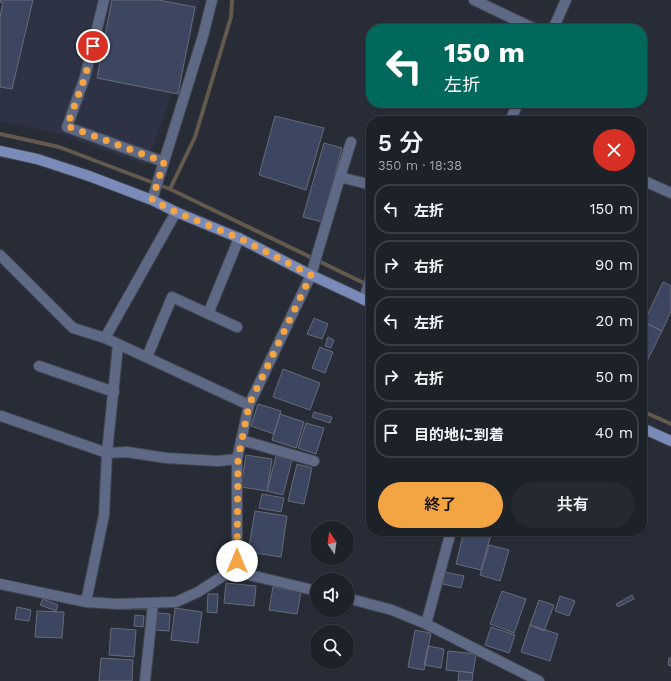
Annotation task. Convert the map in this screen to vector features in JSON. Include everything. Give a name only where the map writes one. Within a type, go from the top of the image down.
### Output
[{"type":"street","points":[[104,0],[85,77],[67,126],[164,162]]},
{"type":"street","points":[[152,200],[203,36],[212,0]]},
{"type":"street","points":[[474,0],[524,24]]},
{"type":"street","points":[[555,24],[566,0]]},
{"type":"street","points":[[237,572],[238,459],[249,405],[311,275],[351,142]]},
{"type":"street","points":[[0,151],[37,159],[66,168],[152,200],[176,212],[239,238],[311,275],[366,301]]},
{"type":"street","points":[[340,177],[366,184]]},
{"type":"street","points":[[647,182],[671,193]]},
{"type":"street","points":[[105,338],[176,212]]},
{"type":"street","points":[[208,314],[239,238]]},
{"type":"street","points":[[0,255],[73,328],[105,338],[249,405]]},
{"type":"street","points":[[147,357],[172,297],[237,327]]},
{"type":"street","points":[[86,602],[104,515],[107,453],[118,345]]},
{"type":"street","points":[[39,366],[114,392]]},
{"type":"street","points":[[0,416],[107,453],[127,452],[166,458],[218,461],[238,459]]},
{"type":"street","points":[[647,430],[671,441]]},
{"type":"street","points":[[241,440],[314,461]]},
{"type":"street","points":[[426,624],[450,536]]},
{"type":"street","points":[[0,584],[86,602],[117,604],[153,604],[176,602],[198,592],[223,576],[237,572],[310,589]]},
{"type":"street","points":[[354,600],[392,610],[426,624],[539,681]]},
{"type":"street","points":[[145,681],[153,604]]},
{"type":"shaded area","points":[[0,0],[200,0],[188,48],[146,165],[59,134],[0,121]]},
{"type":"building","points":[[0,0],[33,0],[12,89],[0,87],[0,17],[3,3],[0,2]]},
{"type":"building","points":[[112,0],[158,0],[195,7],[178,94],[97,78]]},
{"type":"building","points":[[275,116],[324,128],[306,190],[259,175]]},
{"type":"building","points":[[324,143],[342,148],[322,222],[303,217]]},
{"type":"building","points":[[663,282],[671,286],[671,311],[662,331],[647,324],[647,316]]},
{"type":"building","points":[[314,318],[328,324],[322,339],[307,334]]},
{"type":"building","points":[[647,324],[662,331],[647,361]]},
{"type":"building","points":[[328,337],[334,340],[331,348],[325,346]]},
{"type":"building","points":[[320,347],[333,352],[325,373],[312,368]]},
{"type":"building","points":[[283,369],[320,383],[310,410],[273,397]]},
{"type":"building","points":[[258,404],[281,411],[274,434],[251,426]]},
{"type":"building","points":[[314,412],[332,417],[330,423],[312,417]]},
{"type":"building","points":[[280,414],[304,422],[296,448],[272,440]]},
{"type":"building","points":[[306,423],[324,428],[316,454],[298,448]]},
{"type":"building","points":[[246,455],[272,459],[267,491],[241,487]]},
{"type":"building","points":[[276,456],[292,460],[283,495],[267,491]]},
{"type":"building","points":[[297,464],[312,468],[304,504],[288,501]]},
{"type":"building","points":[[262,494],[284,498],[281,512],[259,508]]},
{"type":"building","points":[[255,511],[287,516],[281,557],[248,552]]},
{"type":"building","points":[[463,536],[491,536],[481,570],[456,564]]},
{"type":"building","points":[[489,545],[509,550],[500,581],[480,575]]},
{"type":"building","points":[[445,572],[464,576],[461,588],[443,584]]},
{"type":"building","points":[[226,583],[256,586],[254,606],[224,603]]},
{"type":"building","points":[[273,587],[301,592],[297,614],[269,610]]},
{"type":"building","points":[[502,591],[526,599],[514,633],[490,624]]},
{"type":"building","points":[[208,594],[218,594],[217,613],[207,612]]},
{"type":"building","points":[[632,595],[634,599],[618,607],[616,604]]},
{"type":"building","points":[[560,596],[575,601],[569,616],[555,611]]},
{"type":"building","points":[[43,599],[58,605],[56,611],[40,605]]},
{"type":"building","points":[[539,600],[554,605],[544,631],[530,625]]},
{"type":"building","points":[[17,607],[31,610],[29,621],[15,619]]},
{"type":"building","points":[[175,608],[202,612],[198,643],[171,640]]},
{"type":"building","points":[[37,611],[64,612],[62,638],[35,637]]},
{"type":"building","points":[[157,613],[170,614],[169,631],[155,630]]},
{"type":"building","points":[[135,615],[144,616],[143,627],[134,626]]},
{"type":"building","points":[[530,625],[558,634],[550,661],[521,652]]},
{"type":"building","points":[[491,627],[515,635],[509,653],[485,645]]},
{"type":"building","points":[[111,628],[136,630],[134,657],[109,655]]},
{"type":"building","points":[[415,630],[431,633],[424,670],[408,667]]},
{"type":"building","points":[[428,646],[444,649],[441,668],[424,665]]},
{"type":"building","points":[[448,651],[476,654],[473,673],[446,670]]},
{"type":"building","points":[[101,658],[133,660],[132,681],[99,681]]},
{"type":"building","points":[[669,658],[671,658],[671,666],[668,665]]},
{"type":"building","points":[[459,671],[473,673],[472,681],[458,681]]},
{"type":"waterway","points":[[170,189],[195,137],[231,17],[232,0]]},
{"type":"waterway","points":[[0,134],[59,147],[170,189],[366,284]]},
{"type":"waterway","points":[[647,413],[671,424]]},
{"type":"route","points":[[93,46],[85,77],[67,126],[164,162],[152,200],[176,212],[239,238],[311,275],[249,405],[238,459],[237,561]]}]
